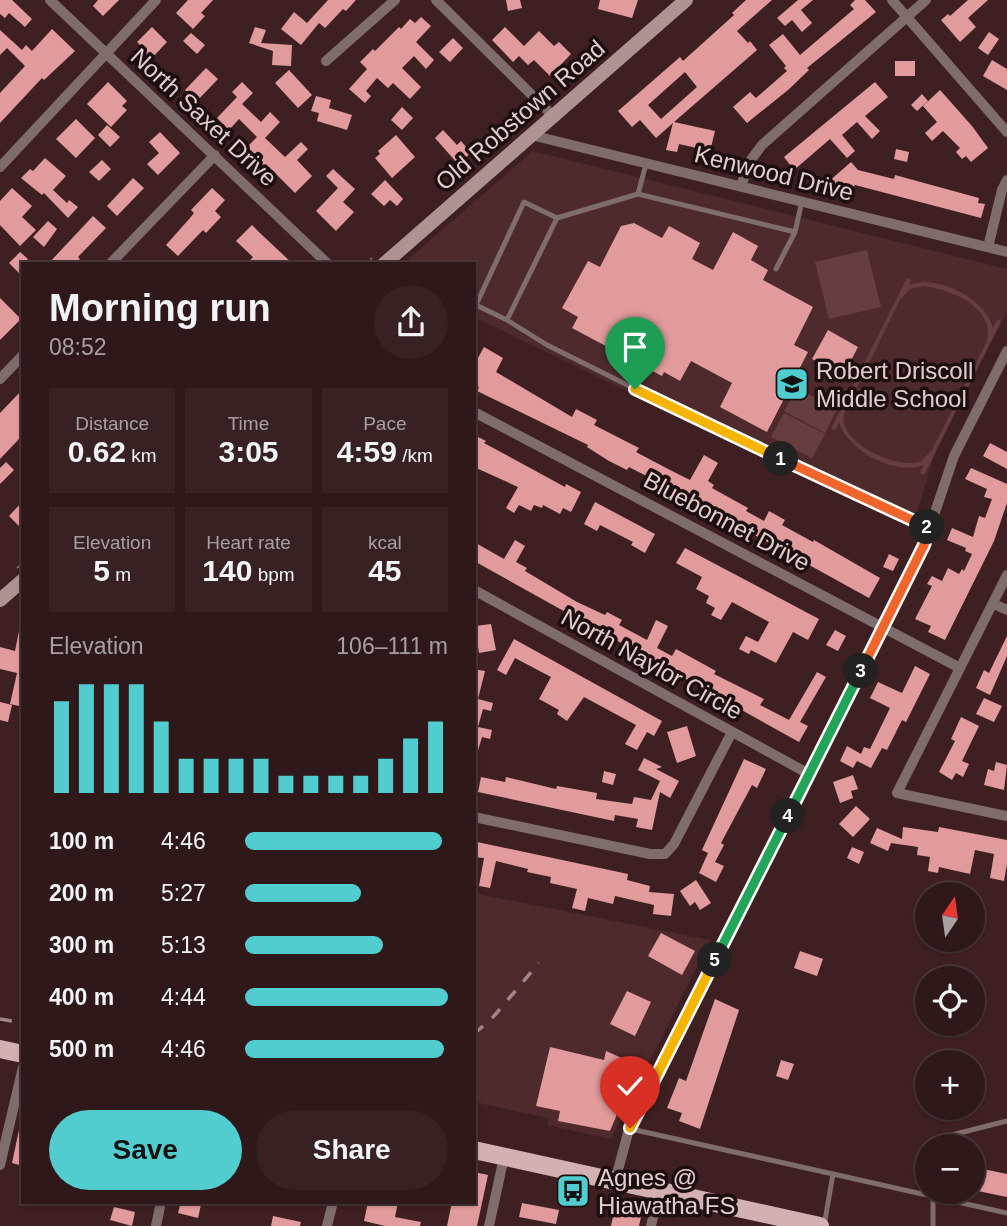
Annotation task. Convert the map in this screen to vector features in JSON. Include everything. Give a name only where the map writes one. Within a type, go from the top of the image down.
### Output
[{"type":"main road","points":[[0,1049],[21,1054]]},
{"type":"main road","points":[[476,1150],[822,1226]]},
{"type":"street","name":"North Saxet Drive","points":[[50,0],[326,262]]},
{"type":"street","points":[[0,167],[156,0]]},
{"type":"street","points":[[326,61],[394,0]]},
{"type":"street","points":[[436,0],[552,115]]},
{"type":"street","name":"Old Robstown Road","points":[[389,262],[552,115],[686,0]]},
{"type":"street","points":[[892,0],[1007,132]]},
{"type":"street","points":[[741,186],[750,161],[762,145],[926,0]]},
{"type":"street","name":"Kenwood Drive","points":[[531,135],[1007,252]]},
{"type":"street","points":[[112,262],[215,155]]},
{"type":"street","points":[[988,247],[1007,180]]},
{"type":"street","points":[[615,1181],[621,1152],[630,1128],[883,627],[930,528],[954,456],[1007,351]]},
{"type":"street","points":[[0,379],[21,357]]},
{"type":"street","name":"Bluebonnet Drive","points":[[476,413],[960,668]]},
{"type":"street","points":[[1007,575],[897,793],[1007,816]]},
{"type":"street","points":[[0,600],[21,582]]},
{"type":"street","name":"North Naylor Circle","points":[[476,591],[809,774]]},
{"type":"street","points":[[994,604],[1007,610]]},
{"type":"street","points":[[476,817],[650,854],[665,853],[674,844],[732,732]]},
{"type":"street","points":[[0,1165],[21,1076]]},
{"type":"street","points":[[489,1226],[504,1157]]},
{"type":"street","points":[[651,1226],[659,1190]]},
{"type":"street","points":[[156,1226],[161,1204]]},
{"type":"street","points":[[327,1226],[332,1204]]},
{"type":"lane","points":[[638,194],[647,163]]},
{"type":"lane","points":[[476,302],[524,202],[557,218],[638,194],[795,232]]},
{"type":"lane","points":[[776,269],[795,232],[802,201]]},
{"type":"lane","points":[[507,320],[557,218]]},
{"type":"lane","points":[[476,304],[547,345],[704,423],[930,528]]},
{"type":"lane","points":[[956,1134],[1007,1121]]},
{"type":"lane","points":[[630,1128],[915,1191]]},
{"type":"lane","points":[[822,1226],[833,1174]]},
{"type":"lane","points":[[933,1204],[933,1226]]},
{"type":"lane","points":[[970,1204],[1007,1213]]},
{"type":"shaded area","name":"Robert Driscoll Middle School","points":[[533,151],[1007,269],[1007,312],[935,452],[917,512],[915,530],[476,318],[476,262],[405,262]]},
{"type":"shaded area","points":[[867,250],[881,307],[829,319],[815,262]]},
{"type":"shaded area","points":[[907,278],[911,280],[909,285],[933,283],[959,291],[980,307],[993,328],[998,319],[1001,321],[924,475],[920,473],[924,465],[900,467],[887,464],[862,451],[844,433],[839,422],[835,430],[831,429]],"holes":[[[924,286],[959,296],[979,311],[988,331],[986,343],[932,450],[920,462],[900,462],[864,448],[848,432],[844,417],[900,300],[910,289]]]},
{"type":"shaded area","points":[[797,388],[837,409],[825,433],[784,411]]},
{"type":"shaded area","points":[[784,413],[825,434],[812,458],[771,437]]},
{"type":"shaded area","points":[[476,893],[710,940],[611,1139],[548,1125],[548,1118],[476,1102]]},
{"type":"building","points":[[0,0],[12,0],[32,19],[25,27],[9,13],[5,18],[0,14]]},
{"type":"building","points":[[98,0],[119,0],[103,16],[93,6]]},
{"type":"building","points":[[188,0],[213,0],[201,13],[205,16],[193,29],[176,13]]},
{"type":"building","points":[[328,0],[356,0],[325,28],[319,23],[301,45],[281,29],[294,12],[307,23]]},
{"type":"building","points":[[506,0],[520,0],[522,8],[508,11]]},
{"type":"building","points":[[600,0],[638,0],[632,18],[598,9]]},
{"type":"building","points":[[746,0],[772,0],[737,31],[757,50],[674,122],[715,131],[710,151],[679,144],[677,152],[666,150],[673,123],[656,138],[640,120],[632,127],[618,111],[680,57],[683,61],[734,15],[732,13]],"holes":[[[685,72],[697,87],[661,119],[648,105]]]},
{"type":"building","points":[[798,0],[813,0],[801,10],[812,23],[802,32],[792,20],[785,26],[777,18]]},
{"type":"building","points":[[855,0],[865,0],[876,12],[807,68],[809,70],[788,90],[747,123],[733,107],[750,92],[756,98],[787,71],[769,45],[783,34],[800,55],[854,9],[850,5]]},
{"type":"building","points":[[968,0],[988,0],[968,18],[976,27],[960,42],[941,20],[948,14],[950,16]]},
{"type":"building","points":[[421,17],[431,26],[416,42],[434,60],[426,69],[414,56],[402,68],[421,87],[410,99],[393,83],[388,88],[377,78],[366,91],[371,96],[365,103],[349,89],[367,69],[360,62],[399,27],[401,29],[410,19],[415,23]]},
{"type":"building","points":[[152,27],[167,42],[150,60],[140,50],[142,47],[137,42]]},
{"type":"building","points":[[255,27],[266,30],[261,43],[292,45],[291,66],[272,65],[273,51],[249,43]]},
{"type":"building","points":[[505,27],[524,46],[539,31],[554,46],[559,42],[571,54],[550,76],[534,60],[528,65],[519,56],[513,62],[492,40]]},
{"type":"building","points":[[52,29],[75,51],[44,80],[42,78],[0,123],[0,93],[25,66],[7,48],[0,55],[0,30],[22,50],[26,45],[32,51]]},
{"type":"building","points":[[989,32],[999,39],[988,55],[978,48]]},
{"type":"building","points":[[191,33],[205,45],[197,54],[183,41]]},
{"type":"building","points":[[453,38],[463,48],[450,62],[439,52]]},
{"type":"building","points":[[992,60],[1007,69],[1007,90],[983,76]]},
{"type":"building","points":[[895,61],[915,61],[915,76],[895,76]]},
{"type":"building","points":[[206,68],[218,79],[197,101],[185,90]]},
{"type":"building","points":[[289,70],[312,95],[298,108],[275,83]]},
{"type":"building","points":[[108,82],[127,101],[122,106],[127,110],[111,127],[87,104]]},
{"type":"building","points":[[242,82],[253,93],[242,104],[261,122],[270,112],[280,122],[265,138],[285,157],[301,142],[308,149],[297,160],[312,176],[295,193],[269,167],[266,170],[245,149],[257,137],[239,119],[229,130],[217,118],[237,97],[232,92]]},
{"type":"building","points":[[875,82],[888,97],[865,116],[880,131],[872,139],[857,122],[842,135],[855,151],[847,158],[830,139],[794,170],[784,157]]},
{"type":"building","points":[[940,90],[988,148],[971,162],[966,156],[962,159],[956,152],[960,148],[943,131],[932,141],[925,133],[937,122],[923,106]]},
{"type":"building","points":[[922,94],[928,101],[917,111],[911,105]]},
{"type":"building","points":[[316,96],[331,100],[329,108],[352,115],[347,130],[317,121],[319,113],[311,111]]},
{"type":"building","points":[[402,107],[413,118],[402,130],[391,120]]},
{"type":"building","points":[[76,119],[95,138],[76,158],[56,139]]},
{"type":"building","points":[[107,125],[120,137],[110,147],[98,135]]},
{"type":"building","points":[[443,130],[457,145],[461,141],[471,153],[458,164],[435,138]]},
{"type":"building","points":[[160,132],[180,153],[158,175],[147,164],[159,153],[149,142]]},
{"type":"building","points":[[396,135],[415,157],[392,178],[375,158],[380,154],[378,151]]},
{"type":"building","points":[[896,149],[909,152],[907,162],[894,159]]},
{"type":"building","points":[[45,158],[66,176],[53,190],[67,203],[69,200],[78,207],[68,218],[44,193],[42,195],[21,178],[30,169],[33,171]]},
{"type":"building","points":[[102,160],[111,169],[99,181],[89,172]]},
{"type":"building","points":[[851,162],[858,170],[894,179],[895,175],[979,198],[978,203],[985,204],[981,218],[855,185],[848,192],[843,186],[835,193],[827,183]]},
{"type":"building","points":[[333,169],[355,189],[343,202],[354,212],[336,231],[316,211],[338,188],[326,176]]},
{"type":"building","points":[[133,178],[144,188],[117,216],[107,206]]},
{"type":"building","points":[[385,180],[403,199],[397,206],[390,200],[384,206],[371,194]]},
{"type":"building","points":[[12,188],[32,206],[22,217],[36,230],[20,246],[0,225],[0,201]]},
{"type":"building","points":[[212,188],[225,200],[215,211],[221,217],[206,233],[203,230],[178,256],[166,245],[194,213],[191,210]]},
{"type":"building","points":[[93,216],[106,228],[78,257],[80,259],[77,262],[50,262]]},
{"type":"building","points":[[48,221],[57,229],[44,247],[33,237]]},
{"type":"building","points":[[634,223],[662,238],[669,226],[700,243],[692,259],[713,270],[733,232],[758,246],[751,260],[768,270],[763,280],[813,307],[794,345],[808,352],[767,432],[720,407],[732,383],[691,361],[680,381],[664,372],[662,376],[572,328],[578,317],[562,308],[588,261],[600,267],[621,226]]},
{"type":"building","points":[[252,225],[291,262],[249,262],[253,257],[236,241]]},
{"type":"building","points":[[20,252],[28,259],[21,262],[21,275],[9,263]]},
{"type":"building","points":[[0,298],[21,319],[0,340]]},
{"type":"building","points":[[828,330],[858,347],[843,376],[812,359]]},
{"type":"building","points":[[484,347],[503,358],[496,372],[572,417],[576,409],[597,420],[594,425],[639,448],[636,452],[690,480],[704,455],[718,463],[708,481],[714,485],[712,488],[748,508],[746,511],[764,521],[769,511],[785,520],[782,525],[880,578],[869,598],[662,484],[629,467],[627,470],[609,461],[587,447],[588,445],[477,391],[479,387],[476,386],[476,361]]},
{"type":"building","points":[[21,391],[21,441],[19,439],[0,459],[0,413]]},
{"type":"building","points":[[476,436],[565,487],[566,484],[581,492],[571,512],[563,508],[560,514],[543,505],[542,508],[534,505],[531,511],[519,505],[514,513],[506,508],[518,487],[476,468]]},
{"type":"building","points":[[990,443],[1007,452],[1007,469],[983,456]]},
{"type":"building","points":[[6,462],[14,470],[0,484],[0,468]]},
{"type":"building","points":[[971,468],[1007,484],[1007,503],[994,541],[945,640],[928,632],[931,626],[915,619],[932,586],[927,584],[932,576],[942,581],[948,568],[959,574],[962,569],[964,571],[972,554],[965,551],[966,548],[947,540],[952,528],[973,537],[979,516],[985,518],[992,499],[984,497],[987,489],[965,479]]},
{"type":"building","points":[[595,502],[655,534],[645,553],[631,545],[633,542],[600,525],[597,531],[584,524]]},
{"type":"building","points":[[21,503],[21,528],[9,516]]},
{"type":"building","points":[[515,540],[525,546],[516,562],[527,568],[525,571],[577,602],[622,620],[619,625],[647,640],[656,620],[668,626],[657,648],[672,656],[676,649],[716,671],[714,674],[764,699],[760,705],[789,720],[817,672],[826,677],[800,722],[808,726],[799,742],[476,562],[476,543],[504,559]]},
{"type":"building","points":[[685,548],[819,619],[808,640],[793,632],[776,663],[751,650],[749,654],[739,649],[746,636],[758,642],[769,622],[732,602],[721,620],[711,615],[715,608],[706,603],[709,596],[696,589],[702,577],[676,563]]},
{"type":"building","points":[[889,554],[899,559],[893,571],[883,567]]},
{"type":"building","points":[[491,624],[496,650],[479,653],[476,626]]},
{"type":"building","points":[[835,630],[846,636],[838,651],[826,645]]},
{"type":"building","points":[[21,632],[21,707],[10,704],[17,673],[0,669],[0,647],[15,651]]},
{"type":"building","points":[[1007,636],[1007,656],[990,695],[976,688],[984,670],[989,673]]},
{"type":"building","points":[[514,639],[662,721],[654,736],[647,732],[637,750],[625,744],[636,725],[584,697],[567,721],[557,714],[559,710],[539,699],[551,677],[515,658],[506,675],[497,670]]},
{"type":"building","points":[[915,666],[930,674],[906,722],[902,720],[887,750],[882,748],[871,768],[857,761],[853,768],[840,761],[847,746],[861,754],[864,747],[870,749],[890,708],[870,698],[878,682],[902,693]]},
{"type":"building","points":[[476,669],[485,671],[478,699],[493,703],[491,711],[483,709],[478,727],[492,730],[490,739],[482,737],[477,754]]},
{"type":"building","points":[[984,698],[1002,706],[994,722],[976,714]]},
{"type":"building","points":[[0,702],[12,705],[8,722],[0,720]]},
{"type":"building","points":[[961,717],[979,726],[962,761],[969,764],[963,777],[956,773],[952,780],[939,772],[955,741],[951,739]]},
{"type":"building","points":[[687,726],[696,756],[677,763],[667,732]]},
{"type":"building","points":[[644,758],[662,767],[656,769],[679,781],[670,798],[660,792],[652,830],[636,827],[638,819],[615,815],[614,821],[478,792],[481,777],[505,782],[506,777],[556,789],[557,786],[597,793],[596,799],[632,804],[634,797],[651,800],[660,781],[638,770]]},
{"type":"building","points":[[744,759],[766,769],[757,788],[752,785],[721,843],[724,845],[715,862],[724,866],[716,882],[699,873],[708,853],[702,850]]},
{"type":"building","points":[[996,762],[1007,765],[1004,790],[984,785],[988,769],[994,771]]},
{"type":"building","points":[[604,771],[616,774],[613,785],[602,782]]},
{"type":"building","points":[[853,775],[858,789],[851,791],[853,798],[840,803],[833,782]]},
{"type":"building","points":[[856,806],[870,819],[853,837],[839,824]]},
{"type":"building","points":[[903,827],[938,832],[939,827],[1007,840],[1004,881],[990,878],[994,854],[975,850],[970,874],[939,867],[938,873],[928,871],[930,857],[917,855],[918,847],[891,843],[888,851],[870,843],[877,828],[902,839]]},
{"type":"building","points":[[477,842],[628,874],[627,880],[650,886],[649,892],[674,894],[671,916],[653,914],[654,905],[615,896],[613,904],[588,898],[585,911],[572,908],[577,889],[550,883],[551,877],[496,861],[490,888],[479,886],[484,858],[476,857]]},
{"type":"building","points":[[852,847],[864,852],[859,864],[847,858]]},
{"type":"building","points":[[696,880],[711,903],[700,910],[695,902],[690,906],[680,891]]},
{"type":"building","points":[[661,933],[695,951],[682,975],[648,956]]},
{"type":"building","points":[[800,951],[823,959],[817,976],[794,968]]},
{"type":"building","points":[[627,991],[651,1002],[635,1036],[610,1024]]},
{"type":"building","points":[[715,999],[739,1010],[700,1129],[679,1121],[682,1113],[667,1108],[679,1078],[686,1081]]},
{"type":"building","points":[[550,1047],[604,1060],[606,1051],[637,1067],[610,1131],[558,1121],[560,1111],[536,1106]]},
{"type":"building","points":[[781,1060],[794,1064],[788,1080],[776,1076]]},
{"type":"building","points":[[19,1130],[21,1130],[21,1165],[12,1163]]},
{"type":"building","points":[[985,1169],[1007,1174],[1007,1197],[985,1192]]},
{"type":"building","points":[[476,1172],[488,1175],[477,1226],[447,1226],[452,1204],[476,1204]]},
{"type":"building","points":[[616,1202],[643,1208],[639,1226],[611,1226]]},
{"type":"building","points":[[522,1203],[559,1210],[556,1224],[519,1217]]},
{"type":"building","points":[[180,1204],[201,1205],[198,1218],[178,1213]]},
{"type":"building","points":[[368,1204],[398,1204],[395,1217],[421,1222],[420,1226],[385,1226],[364,1221]]},
{"type":"building","points":[[114,1207],[135,1212],[132,1226],[110,1220]]},
{"type":"building","points":[[273,1216],[301,1222],[300,1226],[271,1226]]},
{"type":"railway","points":[[476,1032],[494,1016],[539,963]]},
{"type":"railway","points":[[0,1019],[21,1023]]},
{"type":"place","name":"Robert Driscoll Middle School","points":[[792,384]]},
{"type":"place","name":"Agnes @ Hiawatha FS","points":[[573,1191]]},
{"type":"route","points":[[630,1128],[924,545],[930,528],[635,389]]}]
